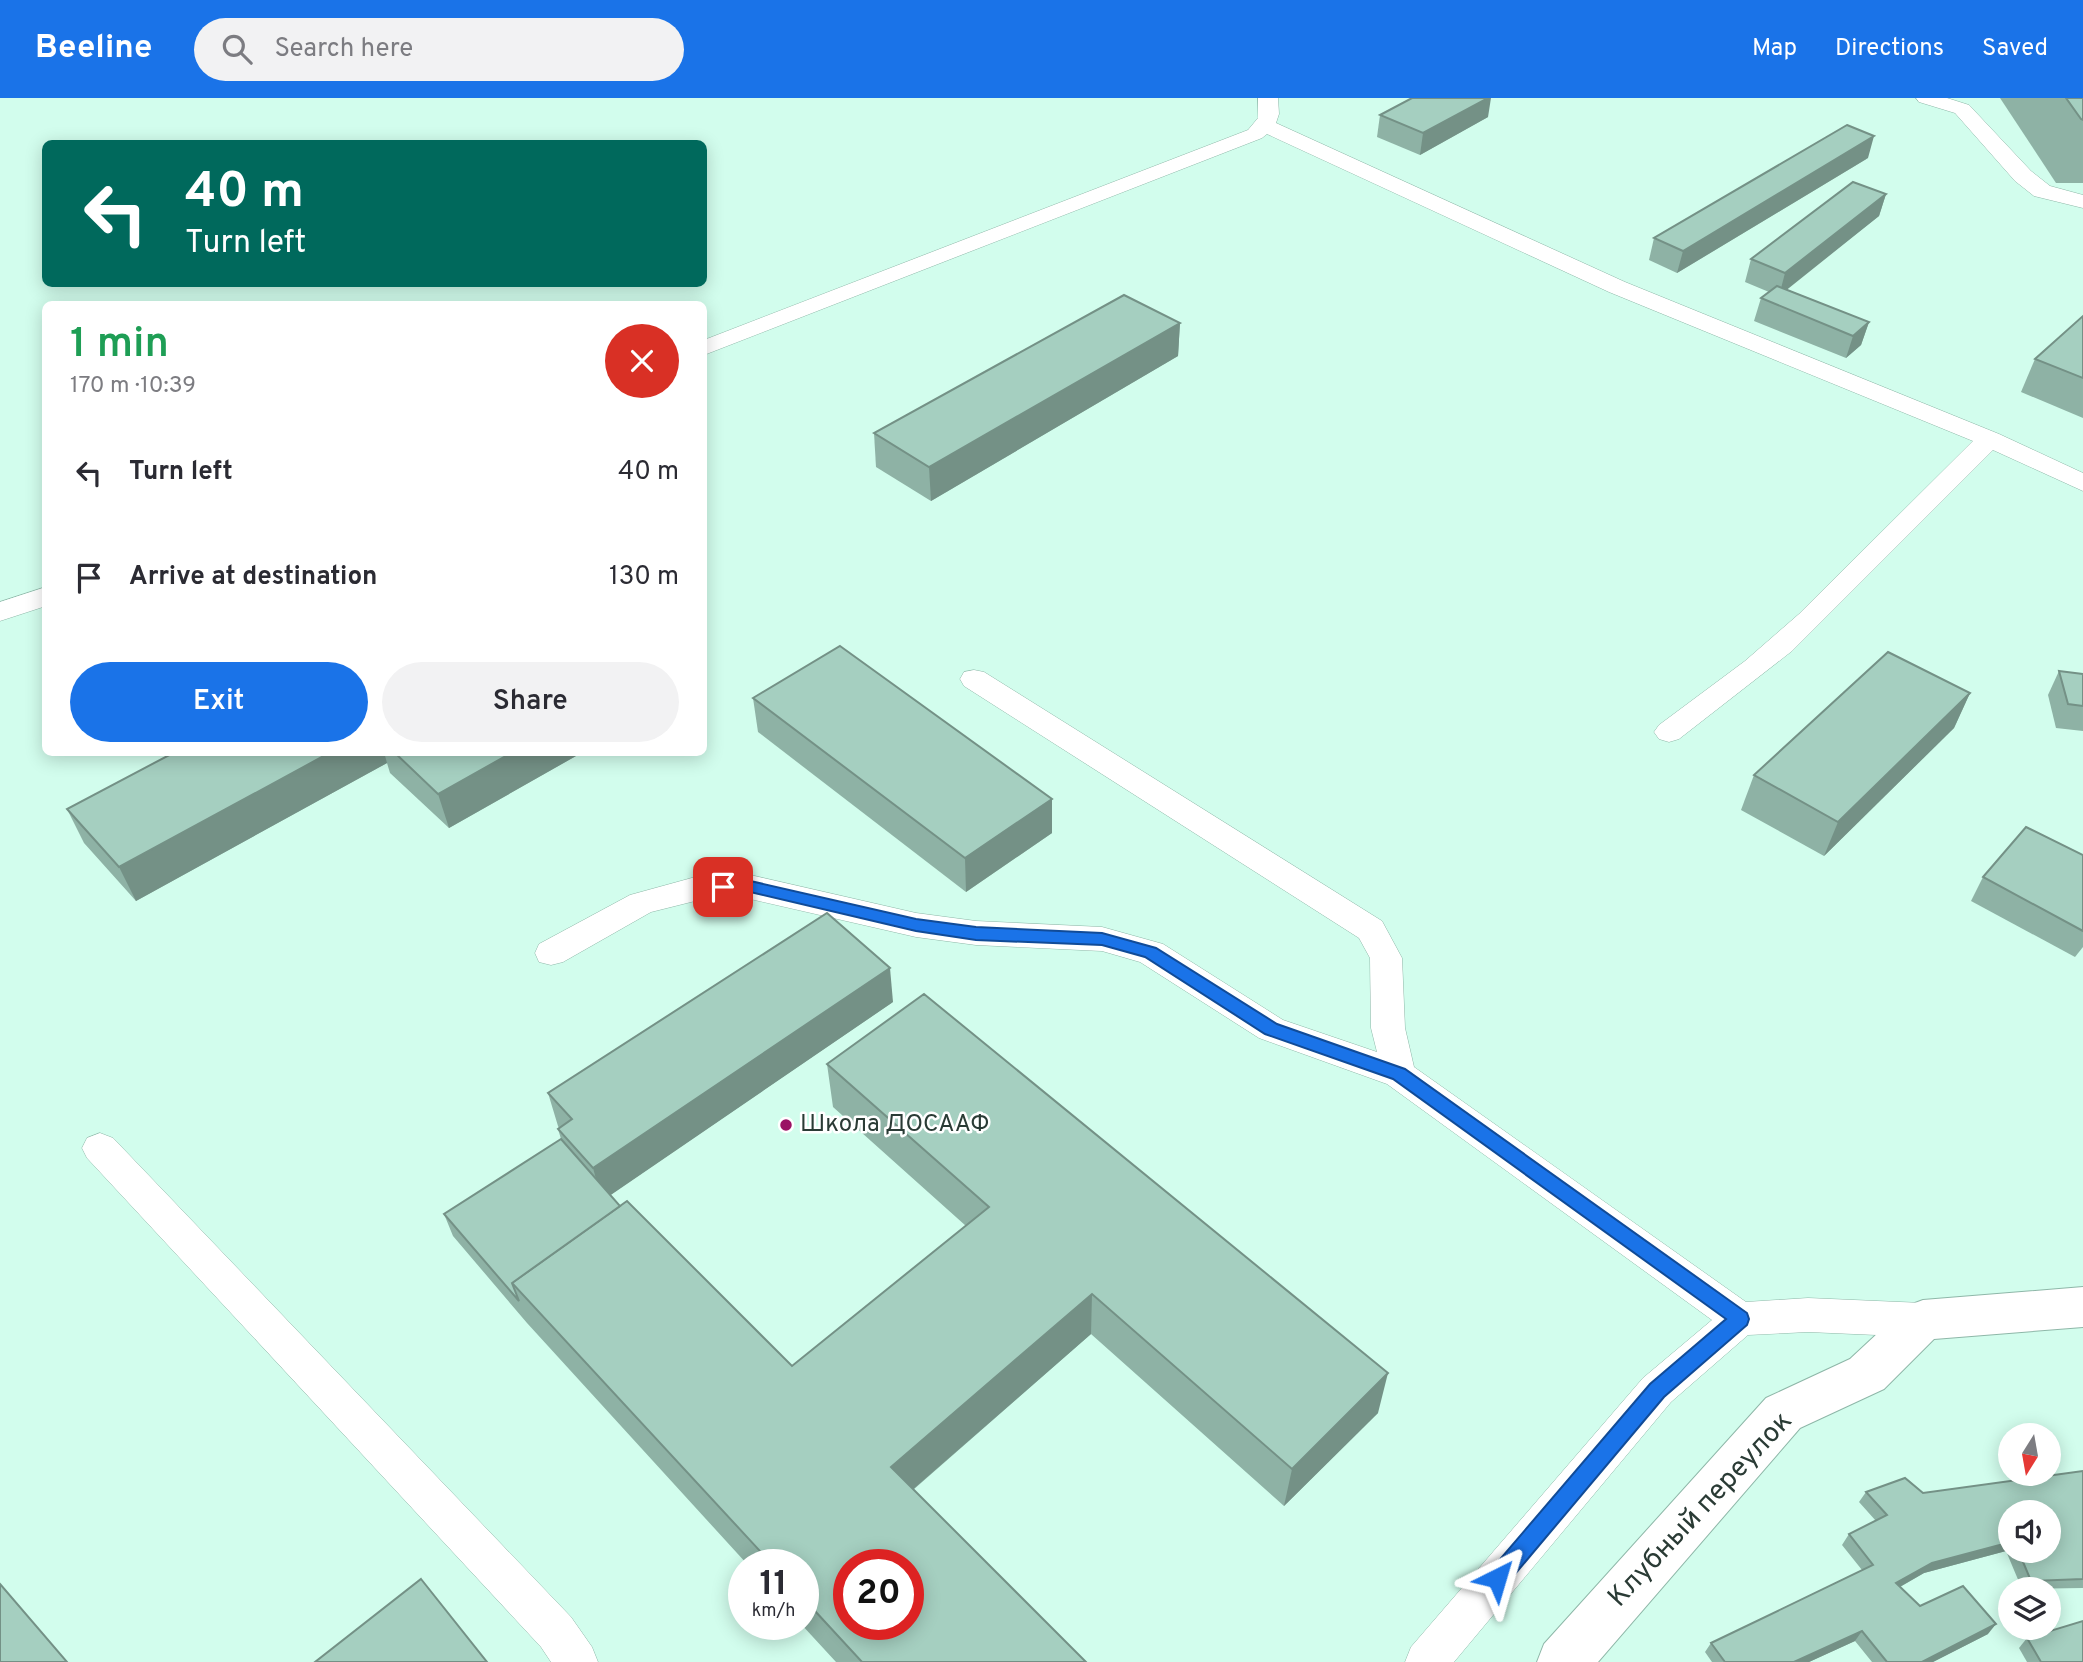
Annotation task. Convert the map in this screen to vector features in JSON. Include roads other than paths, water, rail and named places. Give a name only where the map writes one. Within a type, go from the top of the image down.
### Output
[{"type":"street","points":[[1923,1320],[2083,1307]]},
{"type":"street","name":"Клубный переулок","points":[[1563,1662],[1783,1413],[1867,1374],[1923,1320]]},
{"type":"lane","points":[[707,347],[1255,134],[1271,112],[1268,98]]},
{"type":"lane","points":[[1926,98],[1962,109],[2023,176],[2042,191],[2083,202]]},
{"type":"lane","points":[[1264,125],[1617,287],[1990,439],[2083,483]]},
{"type":"lane","points":[[1669,732],[1782,646],[1877,554],[1949,476],[1990,439]]},
{"type":"lane","points":[[0,612],[42,597]]},
{"type":"lane","points":[[974,679],[1371,930],[1386,958],[1388,1028],[1399,1074]]},
{"type":"lane","points":[[551,953],[640,903],[699,888],[746,886],[916,925],[976,933],[1102,939],[1151,953],[1271,1029],[1399,1074],[1740,1319]]},
{"type":"lane","points":[[100,1148],[555,1632],[577,1662]]},
{"type":"lane","points":[[1426,1662],[1657,1390],[1740,1319],[1808,1315],[1923,1320]]},
{"type":"place","name":"Школа ДОСААФ","points":[[786,1125]]}]
